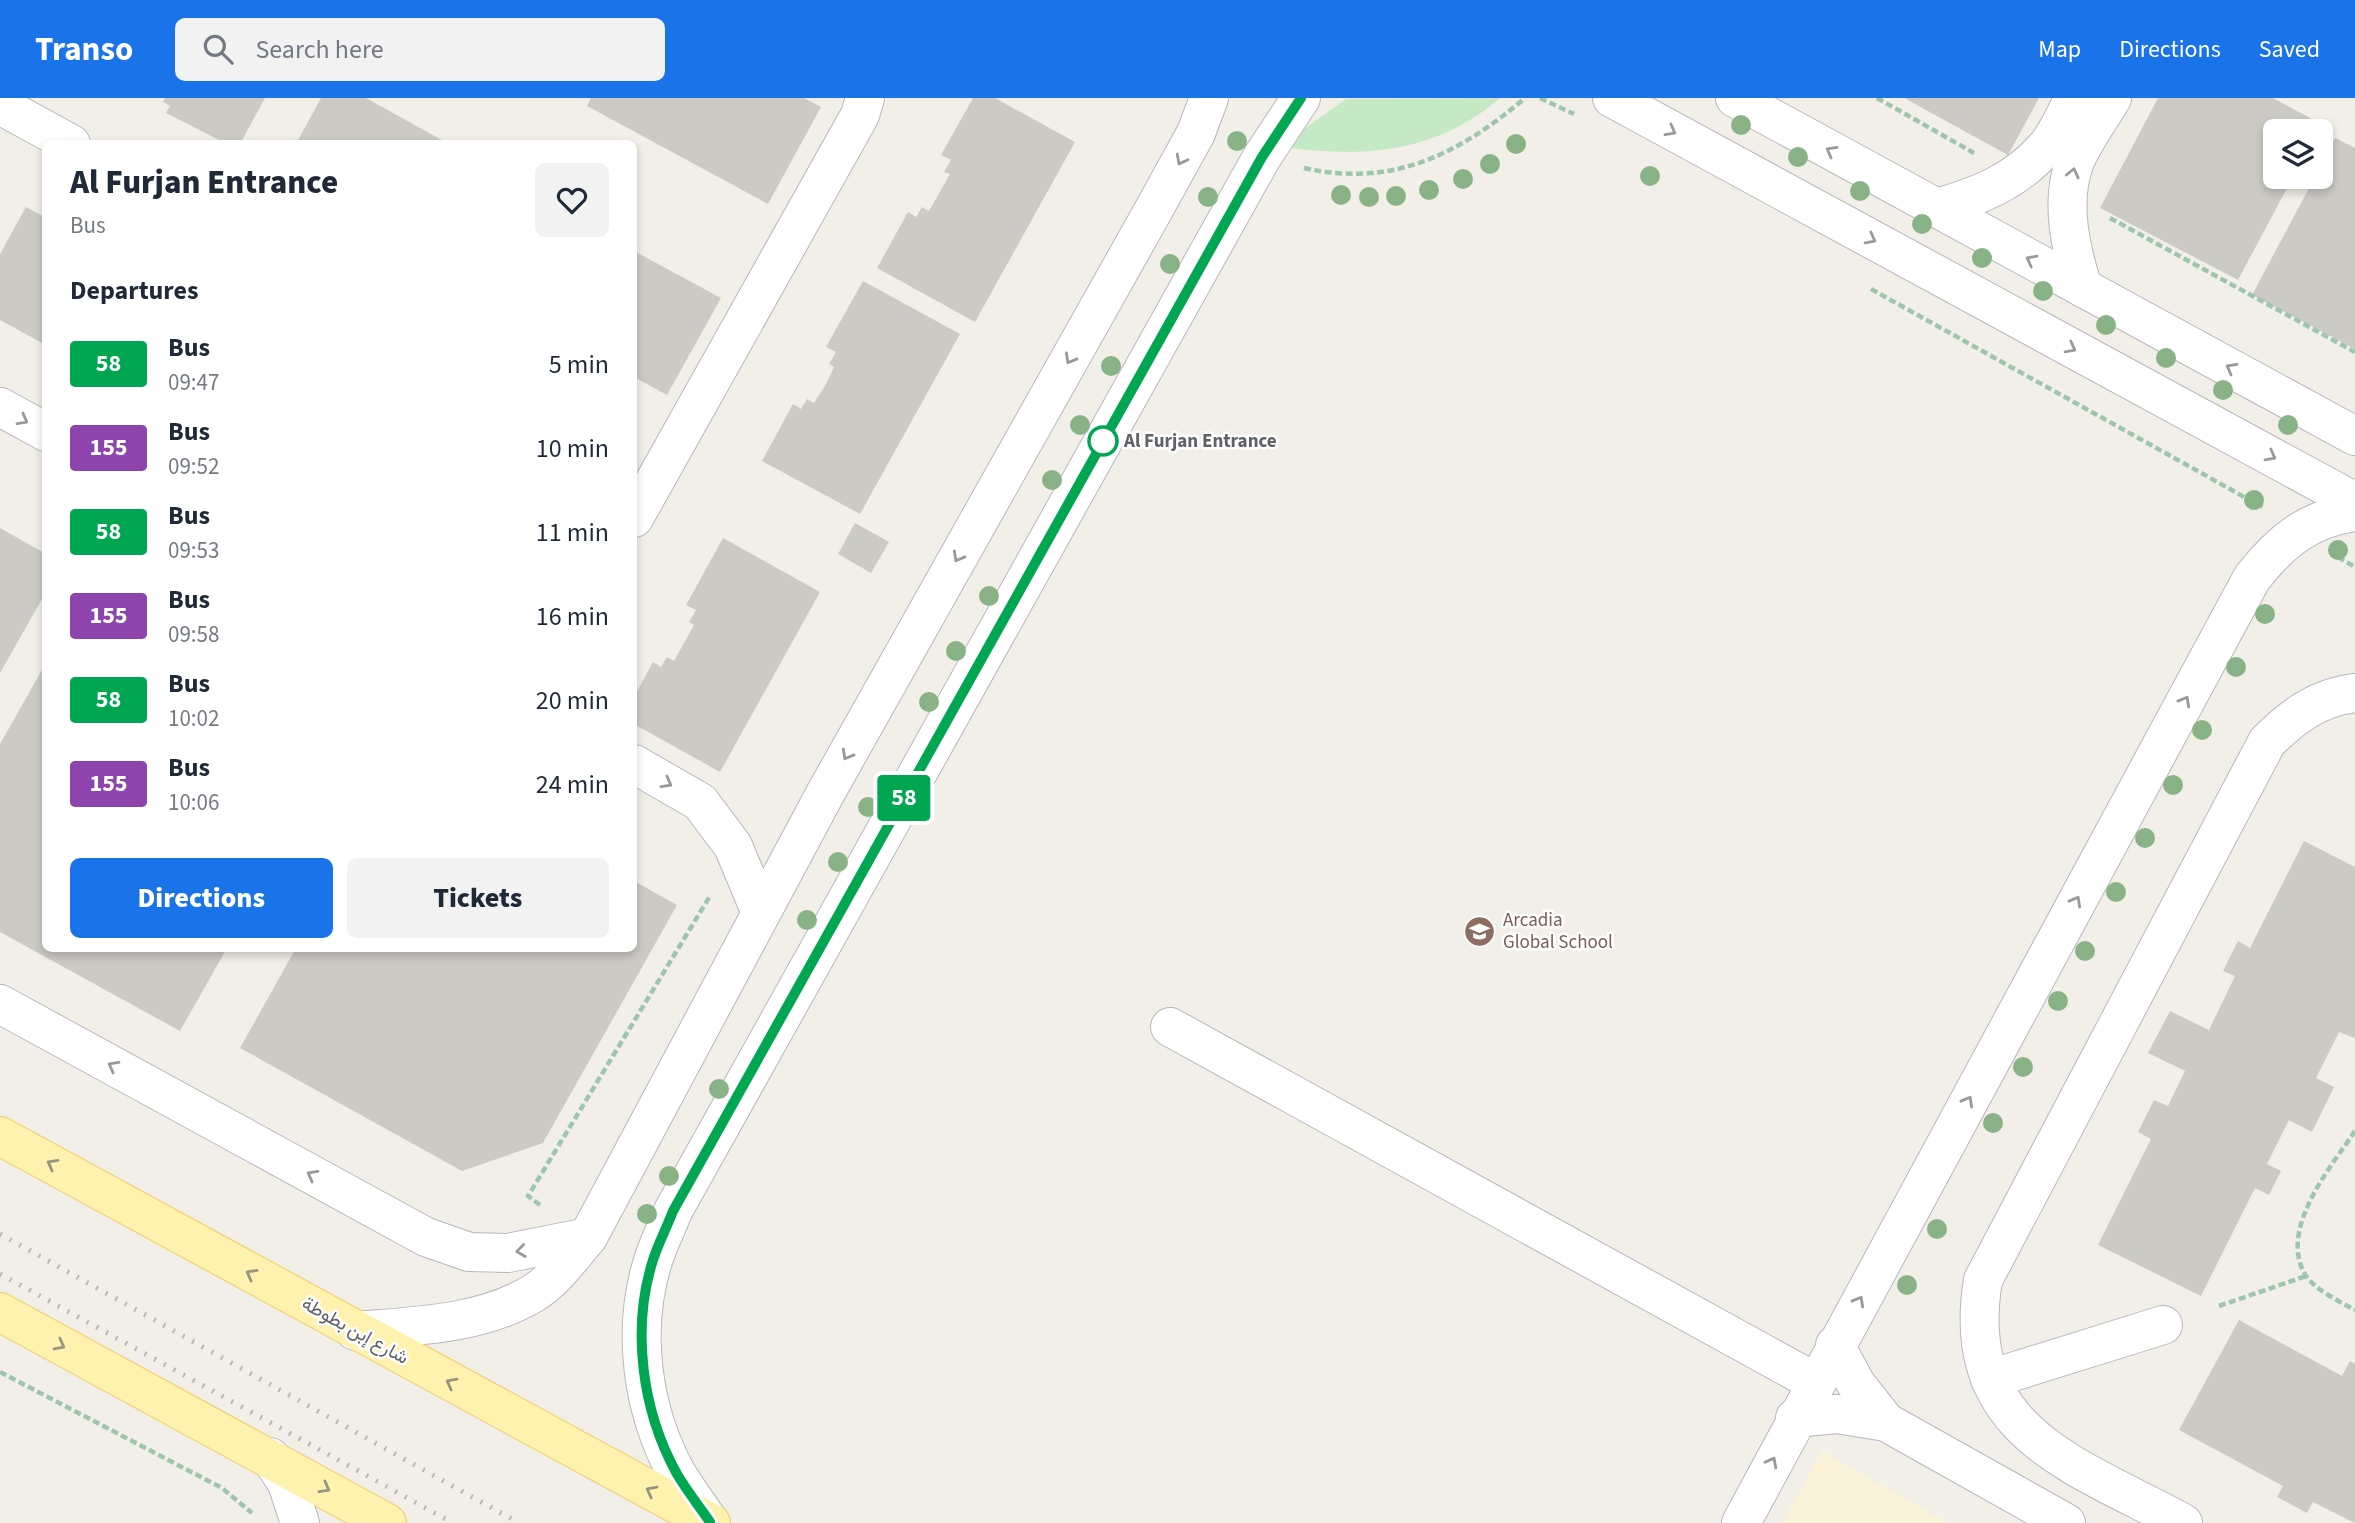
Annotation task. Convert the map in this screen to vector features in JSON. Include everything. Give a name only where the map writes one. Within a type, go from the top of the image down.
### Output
[{"type":"main road","name":"شارع إبن بطوطة","points":[[0,1136],[711,1523]]},
{"type":"main road","points":[[0,1312],[387,1523]]},
{"type":"street","points":[[637,505],[647,462],[860,115],[865,98]]},
{"type":"street","points":[[355,1331],[445,1322],[493,1312],[533,1294],[564,1267],[588,1237],[761,913],[1153,211],[1196,132],[1209,98]]},
{"type":"street","points":[[711,1523],[677,1474],[655,1424],[643,1370],[642,1315],[653,1261],[680,1199],[1262,157],[1301,98]]},
{"type":"street","points":[[1612,98],[2355,502]]},
{"type":"street","points":[[1734,98],[2355,436]]},
{"type":"street","points":[[1936,208],[1967,200],[2014,176],[2045,148],[2074,98]]},
{"type":"street","points":[[2083,288],[2070,237],[2069,196],[2074,164],[2112,98]]},
{"type":"street","points":[[13,106],[65,140]]},
{"type":"street","points":[[0,407],[42,430]]},
{"type":"street","points":[[1741,1523],[1795,1418],[2252,578],[2274,550],[2302,528],[2335,515],[2355,512]]},
{"type":"street","points":[[2183,1523],[2039,1444],[2010,1415],[1990,1379],[1979,1330],[1983,1280],[2267,742],[2289,720],[2315,704],[2355,693]]},
{"type":"street","points":[[637,766],[700,802],[733,846],[761,913]]},
{"type":"street","points":[[0,1004],[426,1237],[469,1252],[508,1253],[588,1237]]},
{"type":"street","points":[[1170,1027],[1815,1382]]},
{"type":"street","points":[[1990,1379],[2163,1325]]},
{"type":"street","points":[[1835,1345],[1856,1384],[1886,1422],[2020,1512],[2066,1523]]},
{"type":"street","points":[[1795,1418],[1837,1414],[1886,1422]]},
{"type":"street","points":[[270,1457],[287,1483],[300,1523]]},
{"type":"path","points":[[1262,157],[1307,169],[1354,174],[1400,169],[1444,155],[1485,132],[1525,98]]},
{"type":"path","points":[[1877,98],[2014,176]]},
{"type":"path","points":[[2069,196],[2355,352]]},
{"type":"path","points":[[588,1237],[528,1196],[709,898]]},
{"type":"path","points":[[2355,1131],[2303,1210],[2299,1251],[2306,1276],[2321,1289],[2355,1310]]},
{"type":"path","points":[[2219,1306],[2306,1276]]},
{"type":"path","points":[[0,1372],[222,1489],[253,1514],[256,1523]]},
{"type":"green space","points":[[1500,98],[1477,116],[1452,130],[1401,147],[1348,152],[1291,148],[1304,129],[1346,99]]},
{"type":"sand","points":[[1822,1451],[1948,1523],[1782,1523]]},
{"type":"building","points":[[165,98],[265,98],[242,140],[219,140],[166,113],[170,106],[163,102]]},
{"type":"building","points":[[321,98],[366,98],[442,140],[298,140]]},
{"type":"building","points":[[591,98],[804,98],[821,107],[768,204],[587,106]]},
{"type":"building","points":[[973,98],[995,98],[1075,142],[975,322],[877,268],[908,212],[916,217],[922,207],[929,211],[950,174],[944,172],[951,160],[941,155]]},
{"type":"building","points":[[1904,98],[2039,98],[2008,155]]},
{"type":"building","points":[[2158,98],[2273,98],[2312,119],[2263,119],[2263,189],[2287,189],[2238,280],[2100,208]]},
{"type":"building","points":[[2335,138],[2355,148],[2355,349],[2252,295],[2309,189],[2333,189]]},
{"type":"building","points":[[26,207],[42,216],[42,343],[0,320],[0,254]]},
{"type":"building","points":[[637,253],[721,298],[667,395],[637,379]]},
{"type":"building","points":[[863,281],[960,334],[860,514],[762,461],[793,404],[801,409],[807,399],[814,403],[826,384],[834,367],[829,364],[836,352],[826,347]]},
{"type":"building","points":[[855,523],[889,542],[871,573],[838,554]]},
{"type":"building","points":[[0,528],[42,552],[42,599],[0,673]]},
{"type":"building","points":[[723,538],[820,592],[720,772],[637,726],[637,691],[653,662],[661,667],[667,657],[674,661],[694,625],[689,622],[696,610],[686,605]]},
{"type":"building","points":[[42,670],[42,952],[225,952],[180,1031],[0,932],[0,744]]},
{"type":"building","points":[[2304,841],[2355,867],[2355,1038],[2339,1032],[2316,1078],[2334,1087],[2312,1132],[2289,1120],[2267,1164],[2281,1171],[2269,1195],[2255,1188],[2201,1296],[2098,1245],[2151,1139],[2138,1132],[2154,1100],[2168,1106],[2185,1071],[2148,1053],[2170,1011],[2209,1030],[2235,976],[2223,971],[2238,941],[2250,948]]},
{"type":"building","points":[[637,883],[677,905],[543,1143],[462,1171],[240,1048],[294,952],[637,952]]},
{"type":"building","points":[[2239,1320],[2342,1376],[2350,1361],[2355,1364],[2355,1523],[2313,1502],[2307,1513],[2277,1497],[2283,1486],[2179,1430]]},
{"type":"railway","points":[[0,1234],[519,1523]]},
{"type":"railway","points":[[0,1274],[453,1523]]},
{"type":"bus line","name":"58","points":[[710,1522],[677,1474],[655,1424],[643,1370],[642,1315],[653,1261],[673,1211],[1262,157],[1301,98]]},
{"type":"place","name":"Al Furjan Entrance","points":[[1103,441]]},
{"type":"place","name":"Arcadia Global School","points":[[1480,931]]}]
